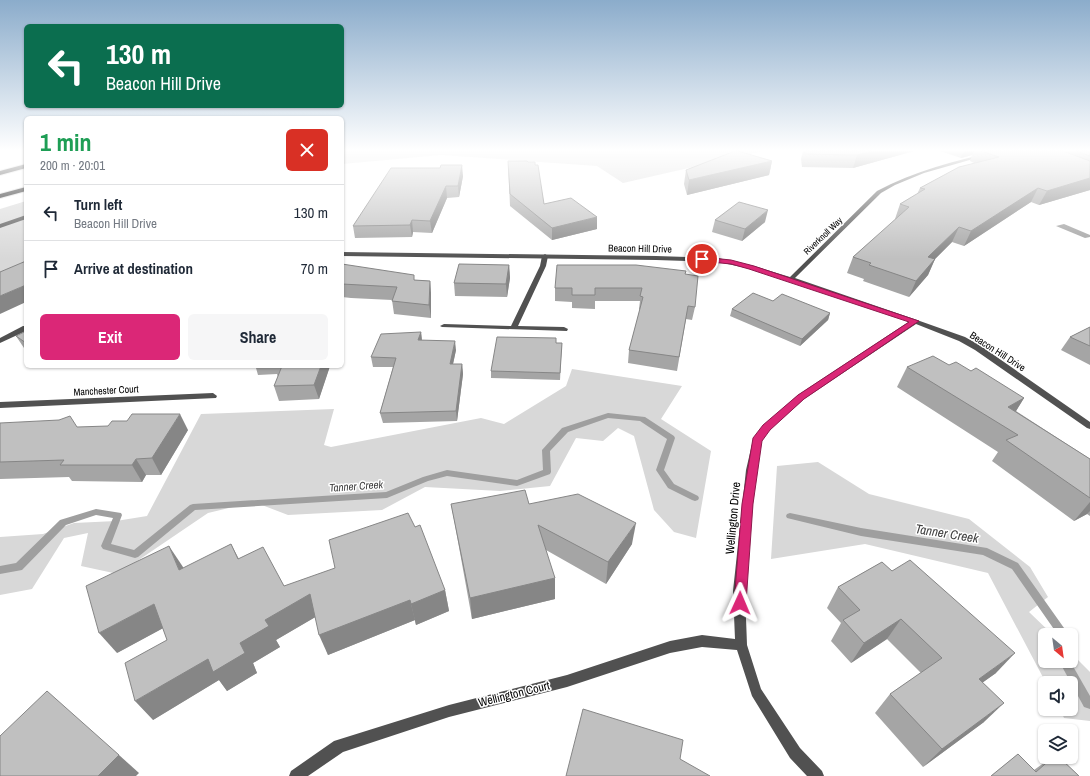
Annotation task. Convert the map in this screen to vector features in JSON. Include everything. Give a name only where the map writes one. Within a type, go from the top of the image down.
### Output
[{"type":"highway","points":[[0,196],[24,190]]},
{"type":"street","name":"Riverknoll Way","points":[[791,279],[879,192],[886,187]]},
{"type":"street","points":[[0,226],[24,218]]},
{"type":"street","name":"Beacon Hill Drive","points":[[344,254],[545,256],[718,260],[752,267],[946,332],[978,348],[1090,426]]},
{"type":"street","points":[[513,328],[543,266],[545,256]]},
{"type":"street","name":"Wellington Drive","points":[[817,776],[795,753],[756,692],[741,645],[740,590],[751,470],[757,440],[766,428],[801,397],[915,321]]},
{"type":"street","points":[[444,326],[564,329]]},
{"type":"street","points":[[0,341],[24,329]]},
{"type":"street","name":"Manchester Court","points":[[0,404],[213,396]]},
{"type":"street","name":"Wellington Court","points":[[296,776],[339,746],[448,711],[566,681],[670,647],[702,641],[741,645]]},
{"type":"shaded area","points":[[24,202],[24,267],[0,277],[0,209]]},
{"type":"shaded area","points":[[1064,224],[1090,235],[1090,237],[1085,238],[1056,226]]},
{"type":"shaded area","points":[[572,369],[682,386],[661,419],[711,451],[696,538],[674,532],[654,510],[634,436],[618,428],[603,441],[576,438],[550,486],[500,491],[425,487],[382,510],[288,515],[254,502],[208,513],[118,574],[81,566],[88,533],[64,538],[32,589],[0,595],[0,537],[43,534],[74,523],[116,521],[147,516],[201,414],[334,409],[324,445],[331,447],[481,418],[504,424],[566,386]]},
{"type":"shaded area","points":[[818,462],[869,494],[969,519],[1030,567],[1048,597],[1029,612],[1046,628],[1038,628],[1038,668],[988,573],[865,544],[771,559],[777,466]]},
{"type":"shaded area","points":[[1078,660],[1090,672],[1090,721],[1064,718],[1063,716],[1078,716],[1078,676],[1042,676],[1038,668],[1078,668]]},
{"type":"building","points":[[378,187],[445,187],[430,221],[412,220],[410,225],[353,226]]},
{"type":"building","points":[[510,187],[541,187],[544,204],[571,198],[597,217],[552,228],[510,194]]},
{"type":"building","points":[[1060,187],[1047,191],[1038,188],[971,231],[959,227],[928,257],[935,259],[916,281],[869,265],[871,263],[853,257],[909,207],[900,204],[925,189],[920,188]]},
{"type":"building","points":[[739,202],[768,210],[745,229],[715,220]]},
{"type":"building","points":[[24,262],[24,286],[0,296],[0,272]]},
{"type":"building","points":[[344,264],[414,275],[414,280],[430,281],[429,305],[392,301],[397,287],[344,284]]},
{"type":"building","points":[[459,264],[509,265],[506,284],[454,283]]},
{"type":"building","points":[[557,265],[636,265],[686,271],[685,274],[698,276],[695,307],[688,306],[679,357],[629,350],[643,297],[640,296],[642,288],[595,288],[595,295],[572,295],[572,288],[555,288]]},
{"type":"building","points":[[753,293],[773,301],[782,294],[830,313],[802,339],[732,309]]},
{"type":"building","points":[[1090,327],[1090,346],[1070,337]]},
{"type":"building","points":[[24,332],[24,342],[16,336]]},
{"type":"building","points":[[421,332],[418,340],[455,341],[450,364],[462,364],[456,411],[380,413],[396,358],[371,357],[381,334]]},
{"type":"building","points":[[497,337],[556,338],[556,343],[562,343],[560,373],[491,371]]},
{"type":"building","points":[[933,356],[949,365],[956,362],[971,371],[976,368],[1024,398],[1008,407],[1090,459],[1090,498],[1006,440],[1018,435],[907,367]]},
{"type":"building","points":[[281,368],[320,368],[314,385],[274,386]]},
{"type":"building","points":[[132,414],[180,414],[152,458],[136,459],[132,465],[60,465],[64,460],[0,462],[0,423],[59,420],[70,416],[77,427],[108,426],[112,421],[127,421]]},
{"type":"building","points":[[525,490],[529,504],[578,494],[636,523],[608,562],[538,525],[555,578],[470,598],[451,504]]},
{"type":"building","points":[[408,513],[415,527],[420,525],[445,590],[411,604],[410,600],[319,635],[310,594],[265,620],[269,626],[240,643],[245,653],[213,672],[208,659],[135,701],[125,663],[167,640],[154,604],[99,633],[86,586],[169,546],[179,570],[231,544],[238,559],[263,547],[284,586],[335,568],[329,540]]},
{"type":"building","points":[[910,560],[1015,653],[979,679],[1004,703],[942,749],[890,694],[942,658],[901,619],[864,643],[843,620],[860,610],[838,587],[882,562],[892,571]]},
{"type":"building","points":[[47,691],[119,755],[98,776],[0,776],[0,736]]},
{"type":"building","points":[[583,709],[683,740],[680,759],[710,776],[566,776]]},
{"type":"building","points":[[1018,754],[1036,772],[1045,764],[1066,764],[1079,776],[991,776]]},
{"type":"waterway","name":"Tanner Creek","points":[[0,570],[19,567],[63,522],[96,512],[118,515],[106,546],[135,554],[193,507],[387,495],[426,479],[447,473],[517,483],[547,472],[546,450],[565,430],[608,415],[642,419],[671,438],[660,470],[671,486],[695,498]]},
{"type":"waterway","name":"Tanner Creek","points":[[790,516],[861,532],[984,551],[1015,566],[1059,628]]},
{"type":"waterway","name":"Tanner Creek","points":[[1068,668],[1088,703],[1090,703]]},
{"type":"route","points":[[702,259],[731,262],[752,267],[915,321],[801,397],[766,428],[757,440],[751,470],[747,504],[740,603]]}]
